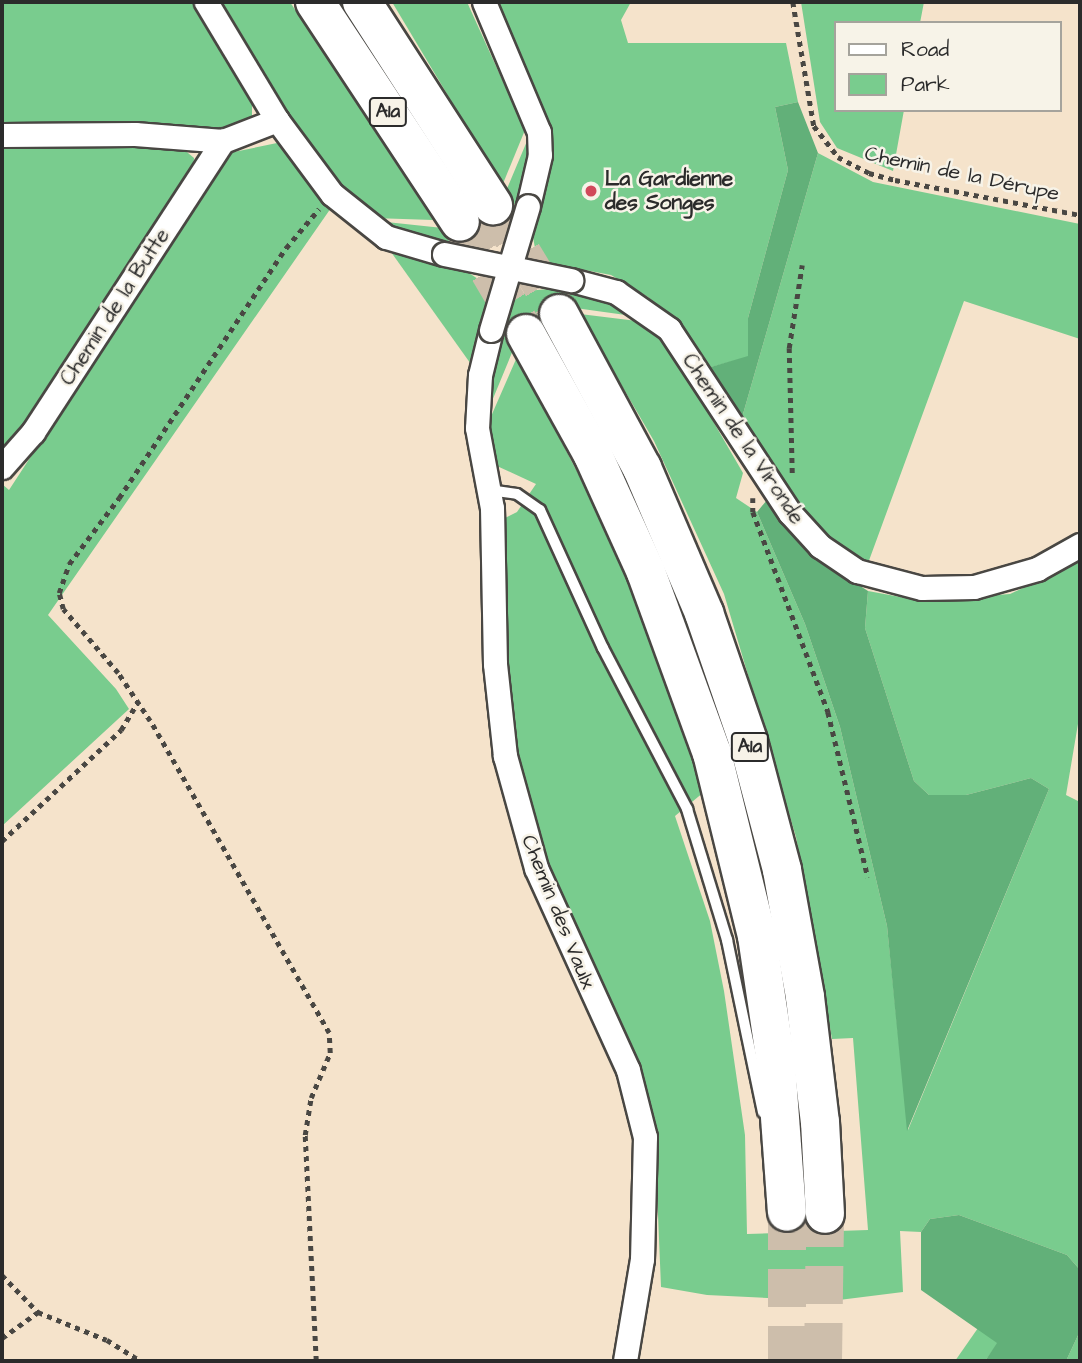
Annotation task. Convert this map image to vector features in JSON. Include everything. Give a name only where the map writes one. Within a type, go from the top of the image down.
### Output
[{"type":"highway","name":"A1a","points":[[316,2],[481,222]]},
{"type":"highway","name":"A1a","points":[[362,2],[481,222]]},
{"type":"highway","name":"A1a","points":[[565,297],[709,625],[748,741],[782,870],[805,997],[820,1122],[825,1214]]},
{"type":"highway","name":"A1a","points":[[509,332],[593,455],[646,572],[712,753],[757,936],[776,1063],[787,1212]]},
{"type":"street","points":[[206,2],[277,120],[332,194],[386,237],[481,222]]},
{"type":"street","name":"Chemin des Vaulx","points":[[484,2],[539,132],[540,155],[481,222],[509,268],[509,332],[477,401],[489,489],[495,664],[508,769],[536,868],[617,1044],[642,1116],[646,1164],[642,1259],[625,1361]]},
{"type":"street","points":[[2,135],[135,134],[223,141],[277,120]]},
{"type":"street","name":"Chemin de la Butte","points":[[2,467],[33,432],[223,141]]},
{"type":"street","name":"Chemin de la Vironde","points":[[481,222],[509,268],[565,297],[616,292],[643,306],[669,329],[790,513],[820,546],[857,571],[922,588],[1009,580],[1080,545]]},
{"type":"lane","points":[[489,489],[517,494],[540,510],[603,648],[687,809],[727,940],[766,1125]]},
{"type":"lane","points":[[769,1138],[787,1212]]},
{"type":"path","name":"Chemin de la Dérupe","points":[[793,2],[814,126],[838,157],[882,176],[1080,215]]},
{"type":"path","points":[[316,1361],[305,1135],[311,1098],[330,1053],[329,1034],[138,702],[62,609],[61,578],[279,258],[332,194]]},
{"type":"path","points":[[790,513],[789,348],[802,265]]},
{"type":"path","points":[[753,512],[828,712],[868,877]]},
{"type":"path","points":[[2,841],[121,730],[138,702]]},
{"type":"path","points":[[2,1275],[38,1312],[107,1340],[141,1361]]},
{"type":"path","points":[[2,1338],[38,1312]]},
{"type":"green space","points":[[2,2],[195,2],[252,86],[252,118],[231,130],[2,123]]},
{"type":"green space","points":[[219,2],[290,2],[433,220],[373,218],[353,200],[303,136]]},
{"type":"green space","points":[[392,2],[467,2],[525,130],[502,186]]},
{"type":"green space","points":[[496,2],[631,2],[621,20],[628,43],[786,43],[798,102],[775,107],[788,170],[748,318],[748,357],[704,369],[692,342],[648,297],[611,275],[548,263],[536,254],[533,237],[549,164],[549,121]]},
{"type":"green space","points":[[801,2],[924,2],[920,21],[834,21],[834,112],[904,112],[893,171],[837,148],[820,122]]},
{"type":"green space","points":[[798,102],[818,153],[741,421],[704,369],[748,356],[748,318],[788,170],[775,107]]},
{"type":"green space","points":[[530,134],[532,148],[516,223],[485,248],[468,251],[403,236],[377,221],[452,229],[483,223],[501,203]]},
{"type":"green space","points":[[61,143],[181,147],[194,158],[193,177],[2,454],[2,145]]},
{"type":"green space","points":[[277,143],[331,208],[48,615],[116,689],[129,709],[2,826],[2,484],[9,490],[229,153]]},
{"type":"green space","points":[[818,153],[873,182],[1080,224],[1080,339],[964,301],[867,566],[837,549],[800,513],[741,421]]},
{"type":"green space","points":[[391,252],[457,265],[478,279],[488,307],[473,367]]},
{"type":"green space","points":[[557,288],[635,309],[666,340],[743,473],[736,498],[757,512],[805,624],[840,727],[887,926],[908,1130],[1049,789],[1031,778],[966,795],[929,795],[914,781],[865,628],[868,591],[922,601],[1010,594],[1080,561],[1080,712],[1066,795],[1080,802],[1080,1270],[1067,1255],[959,1215],[930,1219],[921,1232],[900,1231],[903,1292],[831,1301],[707,1295],[661,1287],[654,1117],[628,1048],[576,947],[546,875],[524,809],[507,714],[503,638],[505,518],[517,512],[536,484],[497,466],[488,436],[489,421],[517,357],[613,540],[704,792],[675,816],[710,921],[724,991],[745,1135],[747,1234],[868,1230],[853,1038],[832,1039],[796,837],[724,594],[654,441],[580,314],[637,321],[640,317],[568,307],[536,316],[518,338],[485,418],[485,399],[505,317],[515,300],[528,291]]},
{"type":"green space","points":[[767,500],[812,555],[868,591],[865,628],[914,781],[929,795],[966,795],[1031,778],[1049,789],[907,1131],[887,926],[840,727],[805,624],[757,512]]},
{"type":"green space","points":[[959,1215],[1067,1255],[1080,1270],[1080,1331],[1066,1361],[985,1361],[997,1343],[921,1290],[921,1232],[930,1219]]},
{"type":"green space","points":[[978,1328],[998,1343],[985,1361],[955,1361]]},
{"type":"green space","points":[[1080,1331],[1080,1361],[1066,1361]]},
{"type":"tunnel","points":[[493,205],[559,314]]},
{"type":"tunnel","points":[[460,222],[526,334]]},
{"type":"tunnel","points":[[787,1212],[787,1361]]},
{"type":"tunnel","points":[[823,1361],[825,1214]]},
{"type":"place","name":"La Gardienne des Songes","points":[[591,191]]}]
